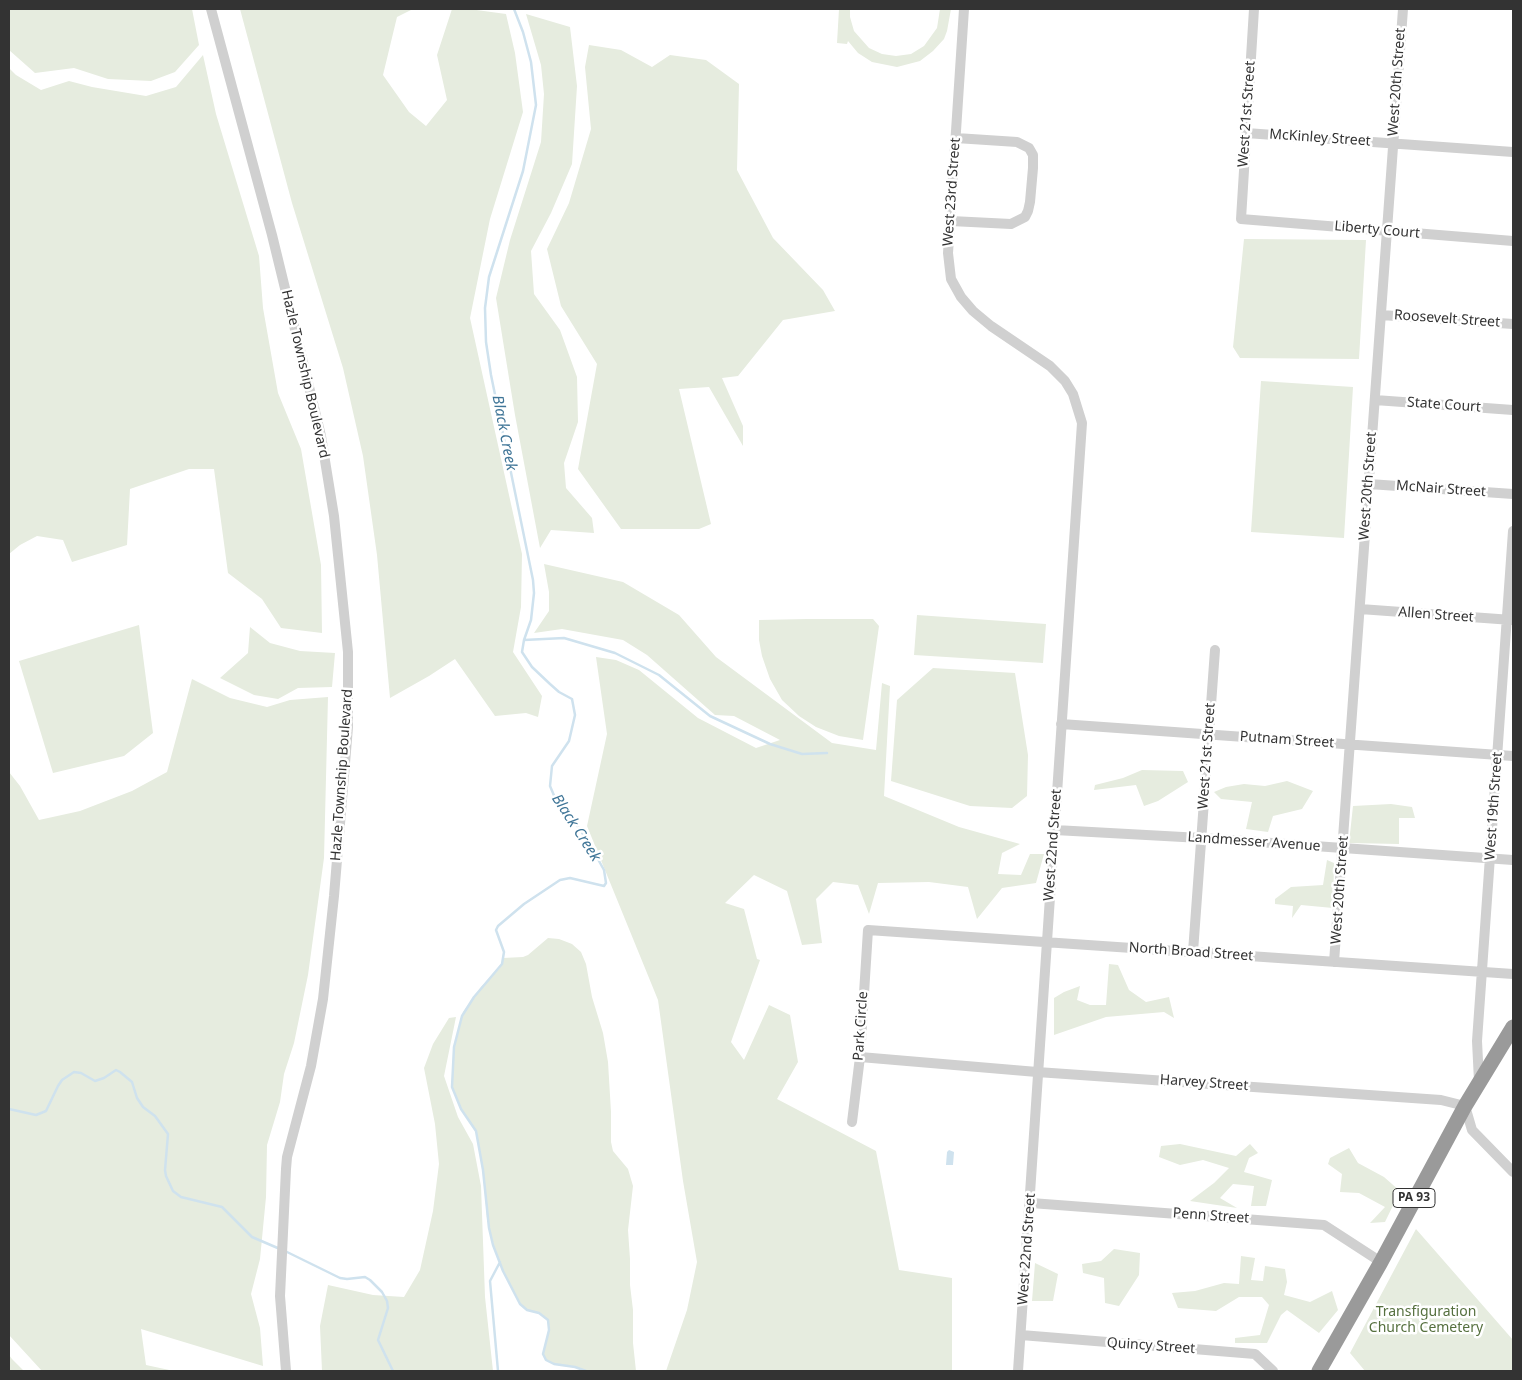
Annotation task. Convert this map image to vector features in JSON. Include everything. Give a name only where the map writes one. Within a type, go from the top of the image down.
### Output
[{"type":"highway","name":"PA 93","points":[[1319,1371],[1381,1262],[1464,1106],[1512,1032]]},
{"type":"street","name":"Hazle Township Boulevard","points":[[210,9],[272,235],[321,436],[334,516],[348,652],[348,727],[334,896],[323,999],[311,1066],[289,1148],[286,1169],[280,1258],[280,1296],[286,1371]]},
{"type":"street","name":"West 23rd Street","points":[[964,9],[948,253],[951,280],[961,297],[973,311],[990,326],[1020,345]]},
{"type":"street","name":"West 21st Street","points":[[1241,219],[1254,9]]},
{"type":"street","name":"West 20th Street","points":[[1334,962],[1403,9]]},
{"type":"street","name":"McKinley Street","points":[[1246,133],[1513,152]]},
{"type":"street","points":[[951,221],[1011,224],[1025,217],[1030,202],[1033,168],[1033,155],[1029,148],[1017,142],[956,138]]},
{"type":"street","name":"Liberty Court","points":[[1241,219],[1513,241]]},
{"type":"street","name":"Roosevelt Street","points":[[1381,315],[1513,324]]},
{"type":"street","name":"West 22nd Street","points":[[1018,1371],[1031,1202],[1046,942],[1082,422],[1073,394],[1065,381],[1050,366],[1020,345]]},
{"type":"street","name":"State Court","points":[[1375,400],[1513,410]]},
{"type":"street","name":"McNair Street","points":[[1369,484],[1513,494]]},
{"type":"street","name":"West 19th Street","points":[[1479,1081],[1477,1041],[1497,754],[1510,620],[1513,531]]},
{"type":"street","name":"Allen Street","points":[[1360,610],[1510,620]]},
{"type":"street","name":"West 21st Street","points":[[1193,952],[1215,650]]},
{"type":"street","name":"Putnam Street","points":[[1061,724],[1513,756]]},
{"type":"street","name":"Landmesser Avenue","points":[[1054,830],[1201,838],[1513,860]]},
{"type":"street","name":"North Broad Street","points":[[868,930],[1513,974]]},
{"type":"street","name":"Park Circle","points":[[852,1122],[860,1057],[868,930]]},
{"type":"street","name":"Harvey Street","points":[[860,1057],[1038,1072],[1441,1100],[1464,1106]]},
{"type":"street","points":[[1464,1106],[1472,1130],[1513,1172]]},
{"type":"street","name":"Penn Street","points":[[1031,1202],[1324,1225],[1381,1262]]},
{"type":"street","name":"Quincy Street","points":[[1021,1335],[1255,1354],[1274,1371]]},
{"type":"green space","points":[[9,9],[192,9],[199,45],[175,72],[151,81],[108,79],[74,68],[35,73],[9,50]]},
{"type":"green space","points":[[240,9],[413,9],[397,17],[383,75],[409,112],[426,126],[447,100],[437,55],[452,9],[469,9],[506,14],[515,53],[523,112],[490,219],[470,318],[522,554],[521,607],[513,652],[542,696],[538,717],[526,713],[495,716],[455,659],[390,698],[377,555],[363,456],[343,368],[292,203]]},
{"type":"green space","points":[[839,9],[850,9],[854,31],[869,48],[882,54],[896,56],[911,54],[924,46],[937,28],[940,9],[951,9],[944,39],[933,51],[920,61],[897,67],[872,62],[858,53],[848,41],[847,44],[837,43]]},
{"type":"green space","points":[[526,14],[570,27],[577,86],[572,164],[551,213],[531,251],[534,294],[560,330],[577,377],[578,422],[564,463],[566,488],[592,518],[594,533],[551,530],[540,548],[515,415],[496,298],[510,240],[541,142],[544,94],[541,65]]},
{"type":"green space","points":[[589,45],[621,50],[652,67],[670,55],[706,60],[739,84],[737,170],[773,238],[823,290],[835,311],[783,320],[738,376],[722,378],[743,426],[743,446],[709,387],[679,389],[711,524],[699,529],[621,529],[578,469],[597,364],[561,306],[547,249],[569,203],[591,129],[585,67]]},
{"type":"green space","points":[[203,55],[216,114],[259,256],[263,308],[278,393],[301,449],[321,565],[322,633],[281,628],[262,599],[228,573],[214,469],[189,469],[130,489],[127,545],[72,562],[63,540],[37,536],[20,545],[9,554],[9,68],[16,75],[41,90],[69,81],[146,96],[176,87]]},
{"type":"green space","points":[[1244,239],[1366,240],[1359,359],[1240,358],[1233,347]]},
{"type":"green space","points":[[1261,381],[1353,387],[1344,538],[1251,532]]},
{"type":"green space","points":[[544,564],[623,582],[679,615],[716,657],[832,743],[876,750],[882,683],[890,686],[884,796],[959,827],[1020,844],[1002,853],[998,874],[1021,875],[1030,854],[1044,854],[1036,883],[1002,888],[977,919],[968,887],[929,882],[878,883],[869,914],[858,885],[833,882],[816,899],[822,943],[802,945],[787,891],[754,875],[725,903],[744,909],[757,959],[760,960],[731,1042],[744,1060],[769,1005],[790,1015],[798,1062],[777,1099],[876,1151],[899,1270],[952,1278],[952,1371],[666,1371],[687,1310],[697,1262],[683,1181],[658,1000],[587,826],[607,734],[596,657],[616,660],[639,670],[698,718],[756,748],[780,740],[734,716],[715,715],[647,655],[623,640],[562,629],[534,633],[549,611],[549,592]]},
{"type":"green space","points":[[917,615],[1046,624],[1043,663],[914,655]]},
{"type":"green space","points":[[873,619],[879,626],[863,740],[839,736],[816,727],[799,716],[782,700],[770,679],[759,640],[759,620]]},
{"type":"green space","points":[[139,625],[153,733],[124,756],[53,773],[19,661]]},
{"type":"green space","points":[[250,627],[270,643],[300,651],[335,653],[332,687],[298,688],[278,699],[254,695],[220,678],[248,653]]},
{"type":"green space","points":[[933,668],[1015,673],[1028,755],[1027,796],[1012,808],[970,806],[891,781],[897,700]]},
{"type":"green space","points":[[192,679],[230,698],[267,707],[290,700],[328,697],[324,858],[308,975],[294,1043],[284,1074],[280,1102],[267,1145],[266,1197],[260,1259],[251,1294],[260,1328],[263,1366],[141,1329],[146,1365],[174,1371],[42,1371],[9,1335],[9,772],[20,786],[39,820],[80,811],[132,791],[167,772]]},
{"type":"green space","points":[[1142,770],[1183,771],[1188,782],[1158,801],[1144,806],[1136,785],[1094,790],[1095,785],[1123,778]]},
{"type":"green space","points":[[1287,781],[1313,791],[1302,809],[1273,816],[1268,832],[1246,829],[1252,802],[1221,799],[1214,792],[1226,787],[1244,784],[1265,786]]},
{"type":"green space","points":[[1391,804],[1412,807],[1415,818],[1399,818],[1399,844],[1349,843],[1353,806]]},
{"type":"green space","points":[[1327,860],[1334,863],[1333,908],[1301,905],[1292,918],[1293,906],[1275,904],[1275,899],[1291,887],[1323,885]]},
{"type":"green space","points":[[548,938],[559,939],[572,944],[581,952],[586,964],[592,997],[603,1033],[608,1062],[611,1142],[613,1151],[628,1169],[633,1186],[628,1230],[636,1371],[586,1371],[575,1367],[554,1364],[546,1360],[543,1354],[549,1330],[548,1320],[539,1313],[527,1310],[520,1304],[497,1257],[487,1219],[483,1170],[476,1132],[461,1109],[452,1087],[454,1047],[463,1012],[481,987],[500,968],[503,958],[528,955]]},
{"type":"green space","points":[[1109,964],[1118,965],[1129,990],[1146,1002],[1169,997],[1174,1018],[1164,1012],[1106,1017],[1054,1035],[1054,998],[1064,992],[1080,986],[1077,1000],[1090,1005],[1106,1005]]},
{"type":"green space","points":[[456,1017],[444,1076],[458,1117],[473,1144],[481,1186],[485,1297],[493,1371],[322,1371],[320,1326],[328,1285],[373,1295],[404,1297],[420,1270],[433,1211],[439,1164],[435,1124],[424,1068],[433,1044],[449,1018]]},
{"type":"green space","points":[[1180,1144],[1236,1156],[1250,1144],[1258,1153],[1249,1158],[1244,1172],[1272,1180],[1266,1206],[1251,1206],[1254,1186],[1233,1184],[1220,1198],[1237,1208],[1190,1201],[1214,1183],[1229,1168],[1203,1160],[1180,1165],[1159,1157],[1161,1146]]},
{"type":"green space","points":[[1349,1148],[1358,1163],[1384,1177],[1400,1191],[1385,1222],[1370,1223],[1385,1207],[1359,1193],[1340,1192],[1342,1174],[1328,1164],[1330,1158]]},
{"type":"green space","name":"Transfiguration Church Cemetery","points":[[1416,1229],[1513,1340],[1513,1371],[1365,1371],[1350,1353]]},
{"type":"green space","points":[[1114,1249],[1140,1253],[1139,1275],[1119,1306],[1105,1303],[1104,1278],[1083,1273],[1082,1264],[1101,1261]]},
{"type":"green space","points":[[1241,1256],[1255,1258],[1251,1280],[1263,1281],[1265,1266],[1285,1269],[1287,1282],[1284,1295],[1310,1302],[1332,1291],[1338,1310],[1319,1333],[1287,1310],[1281,1315],[1267,1343],[1235,1343],[1235,1338],[1260,1335],[1269,1305],[1262,1297],[1239,1297],[1216,1311],[1178,1308],[1172,1293],[1195,1291],[1224,1283],[1239,1284]]},
{"type":"green space","points":[[1035,1263],[1058,1274],[1053,1301],[1032,1301]]},
{"type":"green space","points":[[9,1355],[12,1359],[24,1371],[9,1371]]},
{"type":"water","points":[[949,1150],[954,1152],[953,1165],[946,1165],[947,1152]]},
{"type":"waterway","name":"Black Creek","points":[[514,9],[523,32],[531,62],[536,105],[523,171],[489,277],[485,308],[486,342],[533,580],[534,593],[531,620],[522,652],[532,667],[550,684],[559,692],[572,699],[575,715],[569,741],[552,766],[550,786],[558,805],[579,828],[590,845],[604,870],[606,883],[604,886],[570,878],[560,880],[524,904],[498,926],[496,930],[504,952],[502,964],[474,997],[462,1016],[454,1047],[452,1087],[461,1109],[476,1131],[483,1170],[489,1228],[503,1271],[520,1304],[527,1310],[539,1313],[548,1320],[549,1330],[543,1354],[546,1360],[554,1364],[575,1367],[586,1371]]},
{"type":"waterway","points":[[524,640],[564,638],[615,653],[659,675],[710,716],[770,744],[802,754],[827,753]]},
{"type":"waterway","points":[[9,1109],[36,1115],[46,1111],[62,1080],[74,1072],[81,1073],[95,1081],[104,1078],[116,1070],[120,1072],[132,1082],[137,1098],[143,1107],[155,1116],[168,1134],[165,1170],[173,1191],[181,1197],[222,1207],[252,1237],[280,1249]]},
{"type":"waterway","points":[[285,1251],[340,1278],[365,1277],[382,1292],[387,1301],[388,1308],[378,1340],[393,1371]]},
{"type":"waterway","name":"Black Creek","points":[[498,1371],[490,1281],[500,1262]]}]
